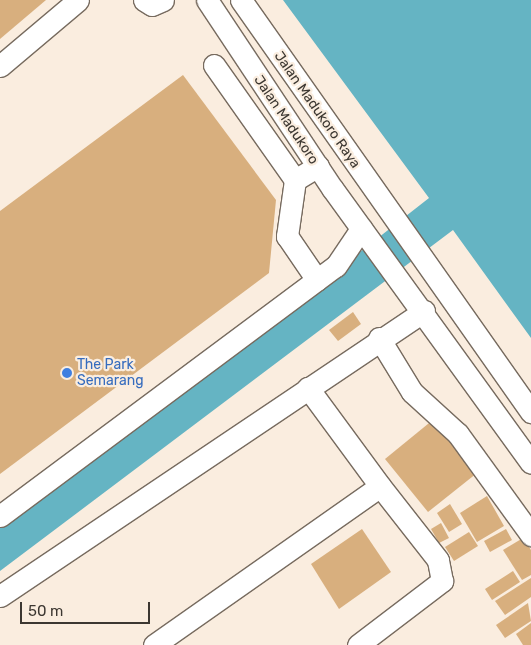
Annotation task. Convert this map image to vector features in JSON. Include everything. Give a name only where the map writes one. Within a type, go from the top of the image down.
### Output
[{"type":"street","points":[[0,66],[78,0]]},
{"type":"street","points":[[144,0],[152,4],[163,0]]},
{"type":"street","name":"Jalan Madukoro","points":[[206,0],[365,234],[415,299]]},
{"type":"street","name":"Jalan Madukoro Raya","points":[[241,0],[531,412]]},
{"type":"street","points":[[214,65],[295,180],[287,236],[317,280]]},
{"type":"street","points":[[295,180],[318,166]]},
{"type":"street","points":[[0,516],[317,280],[342,259],[365,234]]},
{"type":"street","points":[[0,596],[379,338],[415,299],[531,463]]},
{"type":"street","points":[[379,338],[412,392],[458,434],[531,535]]},
{"type":"street","points":[[308,388],[380,486],[438,560],[442,581],[358,645]]},
{"type":"street","points":[[154,645],[380,486]]},
{"type":"water","points":[[283,0],[531,0],[531,338],[453,230],[0,571],[0,523],[79,472],[429,198]]},
{"type":"building","points":[[0,0],[46,0],[0,39]]},
{"type":"building","name":"The Park Semarang","points":[[183,75],[276,200],[269,273],[0,474],[0,211]]},
{"type":"building","points":[[353,312],[361,324],[338,341],[329,330]]},
{"type":"building","points":[[434,419],[477,473],[428,512],[385,459]]},
{"type":"building","points":[[487,496],[504,526],[477,542],[460,513]]},
{"type":"building","points":[[450,504],[462,524],[449,532],[437,513]]},
{"type":"building","points":[[441,523],[449,538],[439,543],[431,529]]},
{"type":"building","points":[[362,529],[391,572],[339,609],[311,564]]},
{"type":"building","points":[[506,529],[512,540],[490,552],[484,541]]},
{"type":"building","points":[[469,532],[478,546],[454,561],[445,547]]},
{"type":"building","points":[[523,538],[531,550],[531,575],[522,580],[503,550]]},
{"type":"building","points":[[513,571],[520,582],[492,600],[485,589]]},
{"type":"building","points":[[531,578],[531,597],[505,615],[495,601]]},
{"type":"building","points":[[528,603],[531,621],[505,638],[496,625]]},
{"type":"building","points":[[531,623],[531,645],[523,645],[516,634]]},
{"type":"place","name":"The Park Semarang","points":[[67,373]]}]
